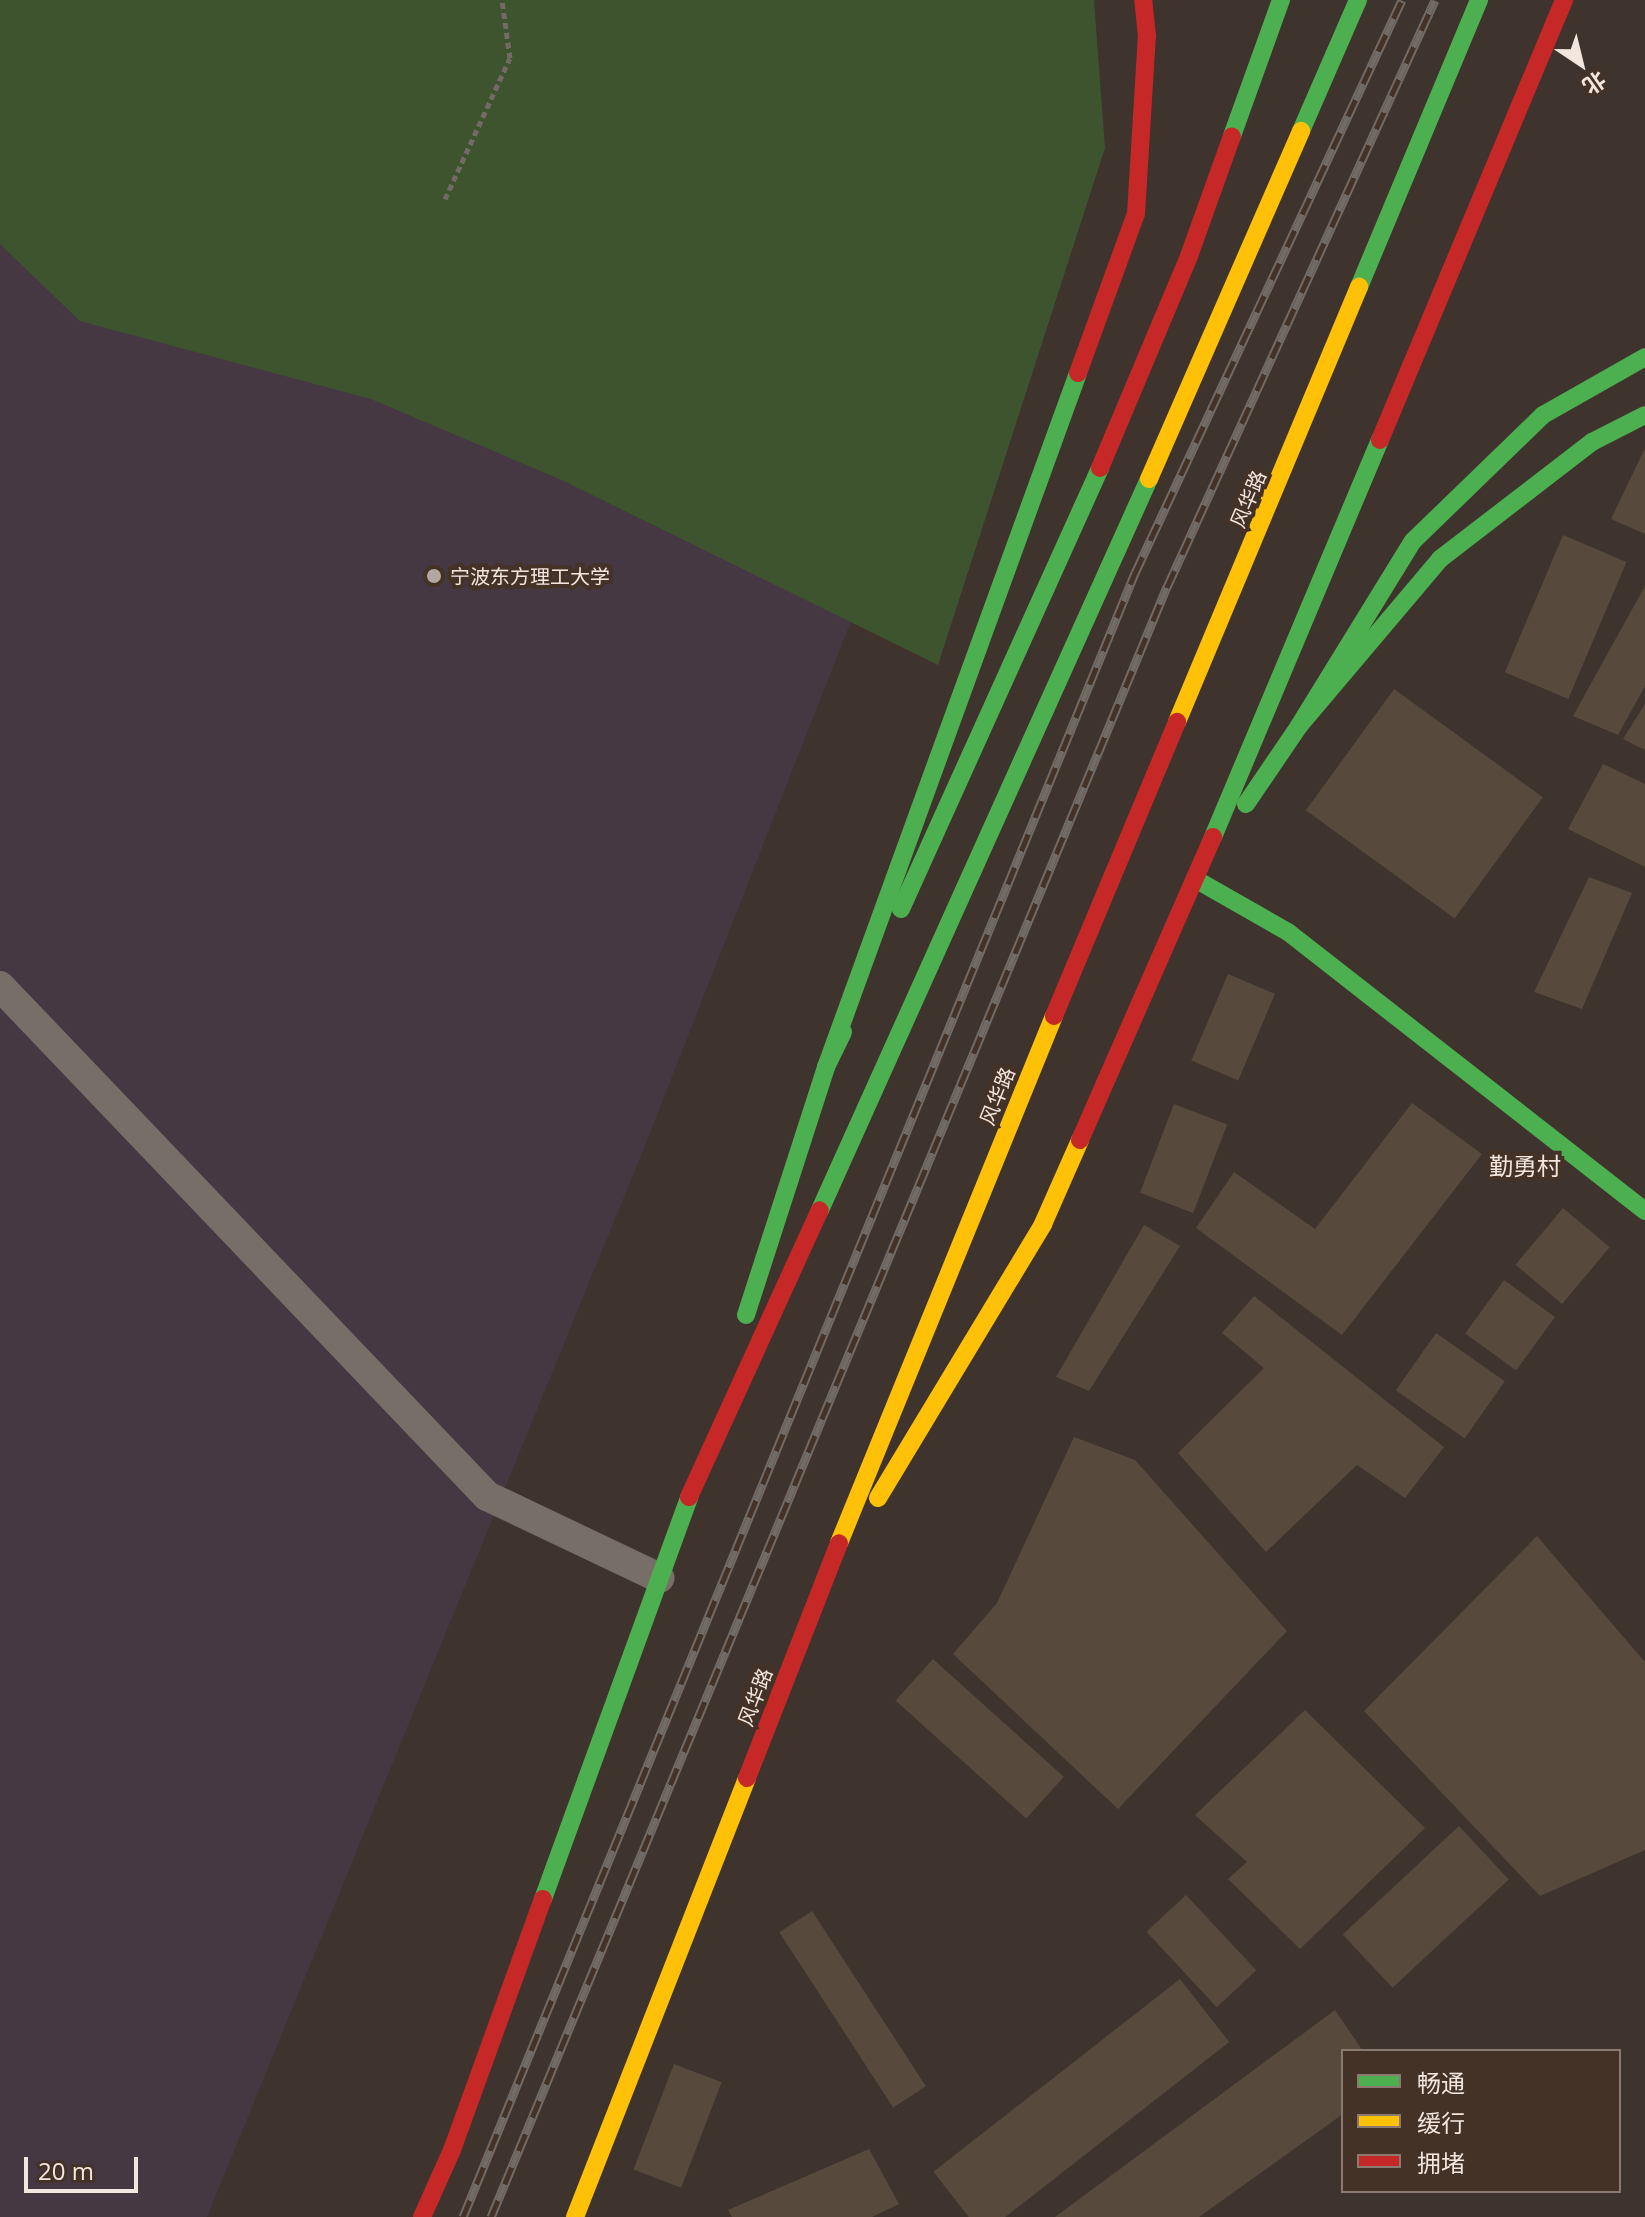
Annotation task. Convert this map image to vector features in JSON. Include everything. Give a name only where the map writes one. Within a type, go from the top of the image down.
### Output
[{"type":"main road","points":[[422,2217],[452,2150],[692,1489],[826,1067],[1136,214],[1147,36],[1143,0]]},
{"type":"main road","points":[[826,1067],[1079,518],[1189,256],[1281,0]]},
{"type":"main road","points":[[692,1489],[1010,796],[1358,0]]},
{"type":"main road","name":"风华路","points":[[575,2217],[825,1577],[1066,986],[1479,0]]},
{"type":"main road","points":[[825,1577],[930,1419],[1043,1224],[1195,879],[1564,0]]},
{"type":"main road","points":[[1195,879],[1299,726],[1413,541],[1543,415],[1645,357]]},
{"type":"main road","points":[[1299,726],[1440,559],[1592,442],[1645,415]]},
{"type":"main road","points":[[1195,879],[1288,932],[1645,1211]]},
{"type":"street","points":[[0,986],[487,1496],[660,1578]]},
{"type":"path","points":[[445,199],[510,58],[502,0]]},
{"type":"shaded area","name":"宁波东方理工大学","points":[[0,0],[1095,0],[642,1153],[207,2217],[0,2217]]},
{"type":"green space","points":[[0,0],[1094,0],[1105,148],[938,665],[564,481],[371,399],[80,321],[0,244]]},
{"type":"building","points":[[1645,448],[1645,534],[1611,519]]},
{"type":"building","points":[[1563,535],[1627,562],[1568,699],[1505,672]]},
{"type":"building","points":[[1645,586],[1645,686],[1618,735],[1573,716]]},
{"type":"building","points":[[1394,689],[1543,797],[1455,919],[1306,810]]},
{"type":"building","points":[[1645,704],[1645,750],[1623,739]]},
{"type":"building","points":[[1603,764],[1645,784],[1645,867],[1568,829]]},
{"type":"building","points":[[1589,877],[1632,893],[1582,1009],[1534,992]]},
{"type":"building","points":[[1228,974],[1275,994],[1238,1080],[1191,1061]]},
{"type":"building","points":[[1412,1103],[1482,1154],[1342,1335],[1196,1228],[1234,1172],[1315,1229]]},
{"type":"building","points":[[1174,1104],[1227,1124],[1193,1213],[1140,1193]]},
{"type":"building","points":[[1563,1208],[1610,1247],[1562,1304],[1515,1265]]},
{"type":"building","points":[[1144,1225],[1180,1246],[1089,1391],[1056,1377]]},
{"type":"building","points":[[1504,1280],[1555,1317],[1516,1370],[1465,1333]]},
{"type":"building","points":[[1254,1296],[1444,1447],[1405,1498],[1357,1465],[1266,1552],[1178,1453],[1264,1368],[1222,1333]]},
{"type":"building","points":[[1436,1333],[1505,1381],[1465,1439],[1396,1390]]},
{"type":"building","points":[[1074,1437],[1135,1460],[1287,1631],[1118,1809],[953,1654],[997,1603]]},
{"type":"building","points":[[1537,1536],[1645,1662],[1645,1850],[1540,1896],[1364,1711]]},
{"type":"building","points":[[933,1659],[1064,1777],[1026,1818],[896,1701]]},
{"type":"building","points":[[1305,1710],[1425,1828],[1300,1949],[1228,1879],[1247,1862],[1195,1815]]},
{"type":"building","points":[[1459,1826],[1509,1879],[1393,1988],[1343,1934]]},
{"type":"building","points":[[1186,1895],[1256,1970],[1217,2007],[1147,1932]]},
{"type":"building","points":[[812,1911],[926,2086],[893,2108],[779,1932]]},
{"type":"building","points":[[1180,1979],[1229,2042],[1005,2217],[969,2217],[933,2172]]},
{"type":"building","points":[[1335,2010],[1362,2049],[1341,2049],[1341,2115],[1199,2217],[1055,2217]]},
{"type":"building","points":[[674,2064],[722,2082],[681,2188],[634,2169]]},
{"type":"building","points":[[869,2149],[899,2204],[872,2217],[732,2217],[728,2210]]},
{"type":"railway","points":[[463,2217],[1135,573],[1402,0]]},
{"type":"railway","points":[[491,2217],[1167,587],[1435,0]]},
{"type":"traffic: fast","points":[[1232,136],[1281,0]]},
{"type":"traffic: fast","points":[[1301,131],[1358,0]]},
{"type":"traffic: fast","points":[[1359,287],[1479,0]]},
{"type":"traffic: fast","points":[[1299,726],[1413,541],[1543,415],[1645,357]]},
{"type":"traffic: fast","points":[[826,1067],[1078,373]]},
{"type":"traffic: fast","points":[[1246,804],[1299,726],[1440,559],[1592,442],[1645,415]]},
{"type":"traffic: fast","points":[[1213,837],[1380,440]]},
{"type":"traffic: fast","points":[[901,909],[1100,468]]},
{"type":"traffic: fast","points":[[820,1210],[1149,479]]},
{"type":"traffic: fast","points":[[1195,879],[1288,932],[1645,1211]]},
{"type":"traffic: fast","points":[[746,1315],[826,1067],[843,1032]]},
{"type":"traffic: fast","points":[[543,1899],[689,1497]]},
{"type":"traffic: slow","points":[[1149,479],[1301,131]]},
{"type":"traffic: slow","points":[[1177,722],[1359,287]]},
{"type":"traffic: slow","points":[[839,1543],[1054,1016]]},
{"type":"traffic: slow","points":[[878,1498],[1043,1224],[1080,1140]]},
{"type":"traffic: slow","points":[[575,2217],[747,1778]]},
{"type":"traffic: jam","points":[[1078,373],[1136,214],[1147,36],[1143,0]]},
{"type":"traffic: jam","points":[[1380,440],[1564,0]]},
{"type":"traffic: jam","points":[[1100,468],[1189,256],[1232,136]]},
{"type":"traffic: jam","points":[[1054,1016],[1177,722]]},
{"type":"traffic: jam","points":[[1080,1140],[1213,837]]},
{"type":"traffic: jam","points":[[689,1497],[820,1210]]},
{"type":"traffic: jam","points":[[747,1778],[839,1543]]},
{"type":"traffic: jam","points":[[422,2217],[452,2150],[543,1899]]},
{"type":"place","name":"宁波东方理工大学","points":[[434,576]]},
{"type":"district","name":"勤勇村","points":[[1525,1166]]}]
